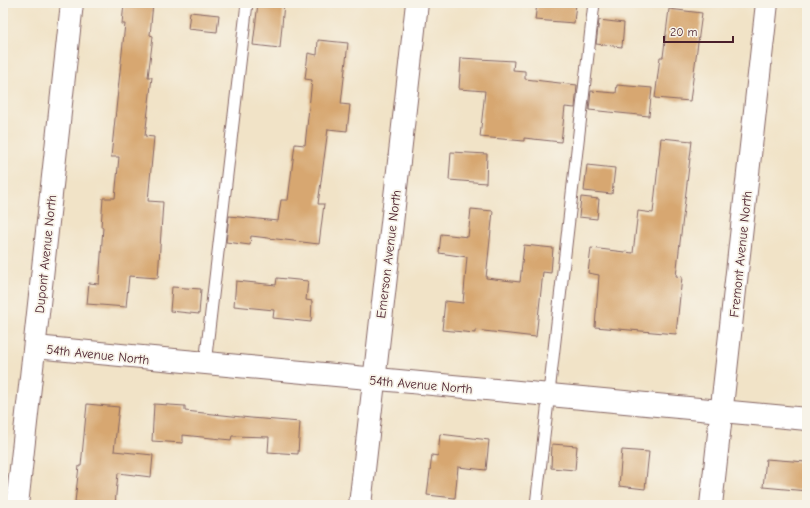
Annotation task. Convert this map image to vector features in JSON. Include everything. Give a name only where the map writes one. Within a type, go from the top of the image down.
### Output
[{"type":"street","name":"Dupont Avenue North","points":[[17,505],[72,3]]},
{"type":"street","name":"Emerson Avenue North","points":[[360,505],[417,3]]},
{"type":"street","name":"Fremont Avenue North","points":[[711,505],[768,3]]},
{"type":"street","name":"54th Avenue North","points":[[35,348],[807,419]]},
{"type":"lane","points":[[205,364],[247,3]]},
{"type":"lane","points":[[536,505],[594,3]]},
{"type":"building","points":[[124,3],[153,3],[150,35],[153,36],[148,77],[152,77],[145,136],[154,137],[148,201],[163,202],[158,278],[129,276],[126,307],[87,304],[89,283],[99,284],[103,227],[101,227],[103,198],[115,198],[119,157],[111,157],[125,24],[122,24]]},
{"type":"building","points":[[258,3],[284,3],[280,48],[253,45]]},
{"type":"building","points":[[537,3],[576,3],[574,23],[535,20]]},
{"type":"building","points":[[669,9],[702,13],[690,101],[655,98],[660,57],[663,57]]},
{"type":"building","points":[[190,12],[219,15],[217,32],[188,29]]},
{"type":"building","points":[[599,20],[624,23],[622,47],[596,44]]},
{"type":"building","points":[[318,40],[348,43],[341,104],[350,105],[347,131],[328,129],[318,204],[324,204],[319,244],[251,236],[250,245],[226,242],[229,216],[278,221],[281,200],[288,200],[295,144],[305,145],[312,80],[305,79],[308,53],[317,55]]},
{"type":"building","points":[[461,58],[514,61],[513,70],[525,71],[525,79],[577,85],[575,108],[565,107],[561,142],[524,138],[524,141],[480,137],[485,91],[459,89]]},
{"type":"building","points":[[617,85],[652,88],[649,116],[589,110],[591,91],[616,93]]},
{"type":"building","points":[[661,138],[692,141],[676,276],[682,277],[676,334],[595,327],[599,275],[588,273],[591,248],[633,253],[638,211],[653,213]]},
{"type":"building","points":[[451,152],[487,154],[486,183],[449,180]]},
{"type":"building","points":[[587,165],[615,168],[612,194],[584,191]]},
{"type":"building","points":[[581,197],[599,199],[597,219],[579,217]]},
{"type":"building","points":[[471,209],[493,211],[486,278],[520,282],[524,245],[553,248],[551,273],[543,272],[536,337],[475,330],[475,333],[442,330],[445,301],[463,303],[467,257],[439,253],[441,234],[468,237]]},
{"type":"building","points":[[277,278],[308,281],[306,300],[312,301],[311,322],[273,318],[274,310],[234,306],[236,281],[276,285]]},
{"type":"building","points":[[172,287],[201,289],[199,314],[170,311]]},
{"type":"building","points":[[87,404],[119,407],[114,451],[153,455],[151,477],[118,473],[115,505],[75,502],[79,466],[81,466]]},
{"type":"building","points":[[154,404],[185,406],[185,411],[300,422],[298,454],[268,452],[269,437],[232,436],[231,440],[183,435],[183,443],[152,441]]},
{"type":"building","points":[[440,434],[489,440],[486,470],[458,467],[455,498],[427,495],[432,455],[438,456]]},
{"type":"building","points":[[552,444],[577,446],[575,470],[551,468]]},
{"type":"building","points":[[622,450],[649,452],[645,489],[619,486]]},
{"type":"building","points":[[766,459],[806,462],[805,471],[807,471],[807,491],[763,487]]}]
